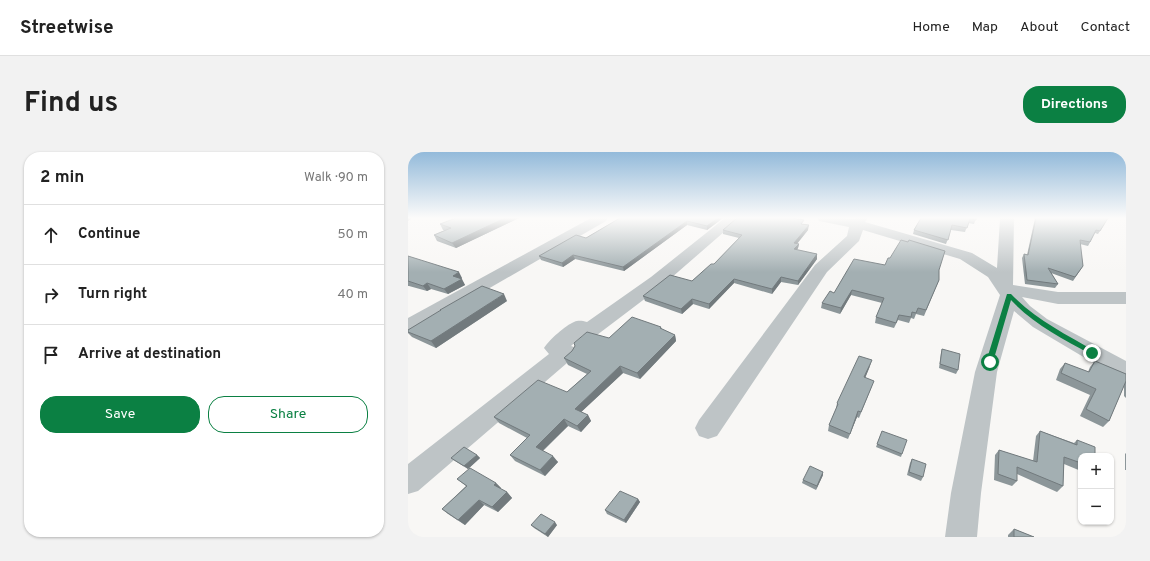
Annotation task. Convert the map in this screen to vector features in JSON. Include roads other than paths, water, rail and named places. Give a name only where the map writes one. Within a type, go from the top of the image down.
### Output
[{"type":"street","points":[[408,326],[569,236]]},
{"type":"street","points":[[408,481],[566,352],[555,348],[580,327],[590,330],[656,281],[711,236]]},
{"type":"street","points":[[708,428],[821,268],[855,236]]},
{"type":"street","points":[[905,236],[966,256],[986,268],[994,274],[1023,310],[1040,322],[1105,360],[1126,370]]},
{"type":"street","points":[[961,537],[966,493],[986,372],[1007,292],[1007,236]]},
{"type":"street","points":[[1007,292],[1058,298],[1126,298]]}]
